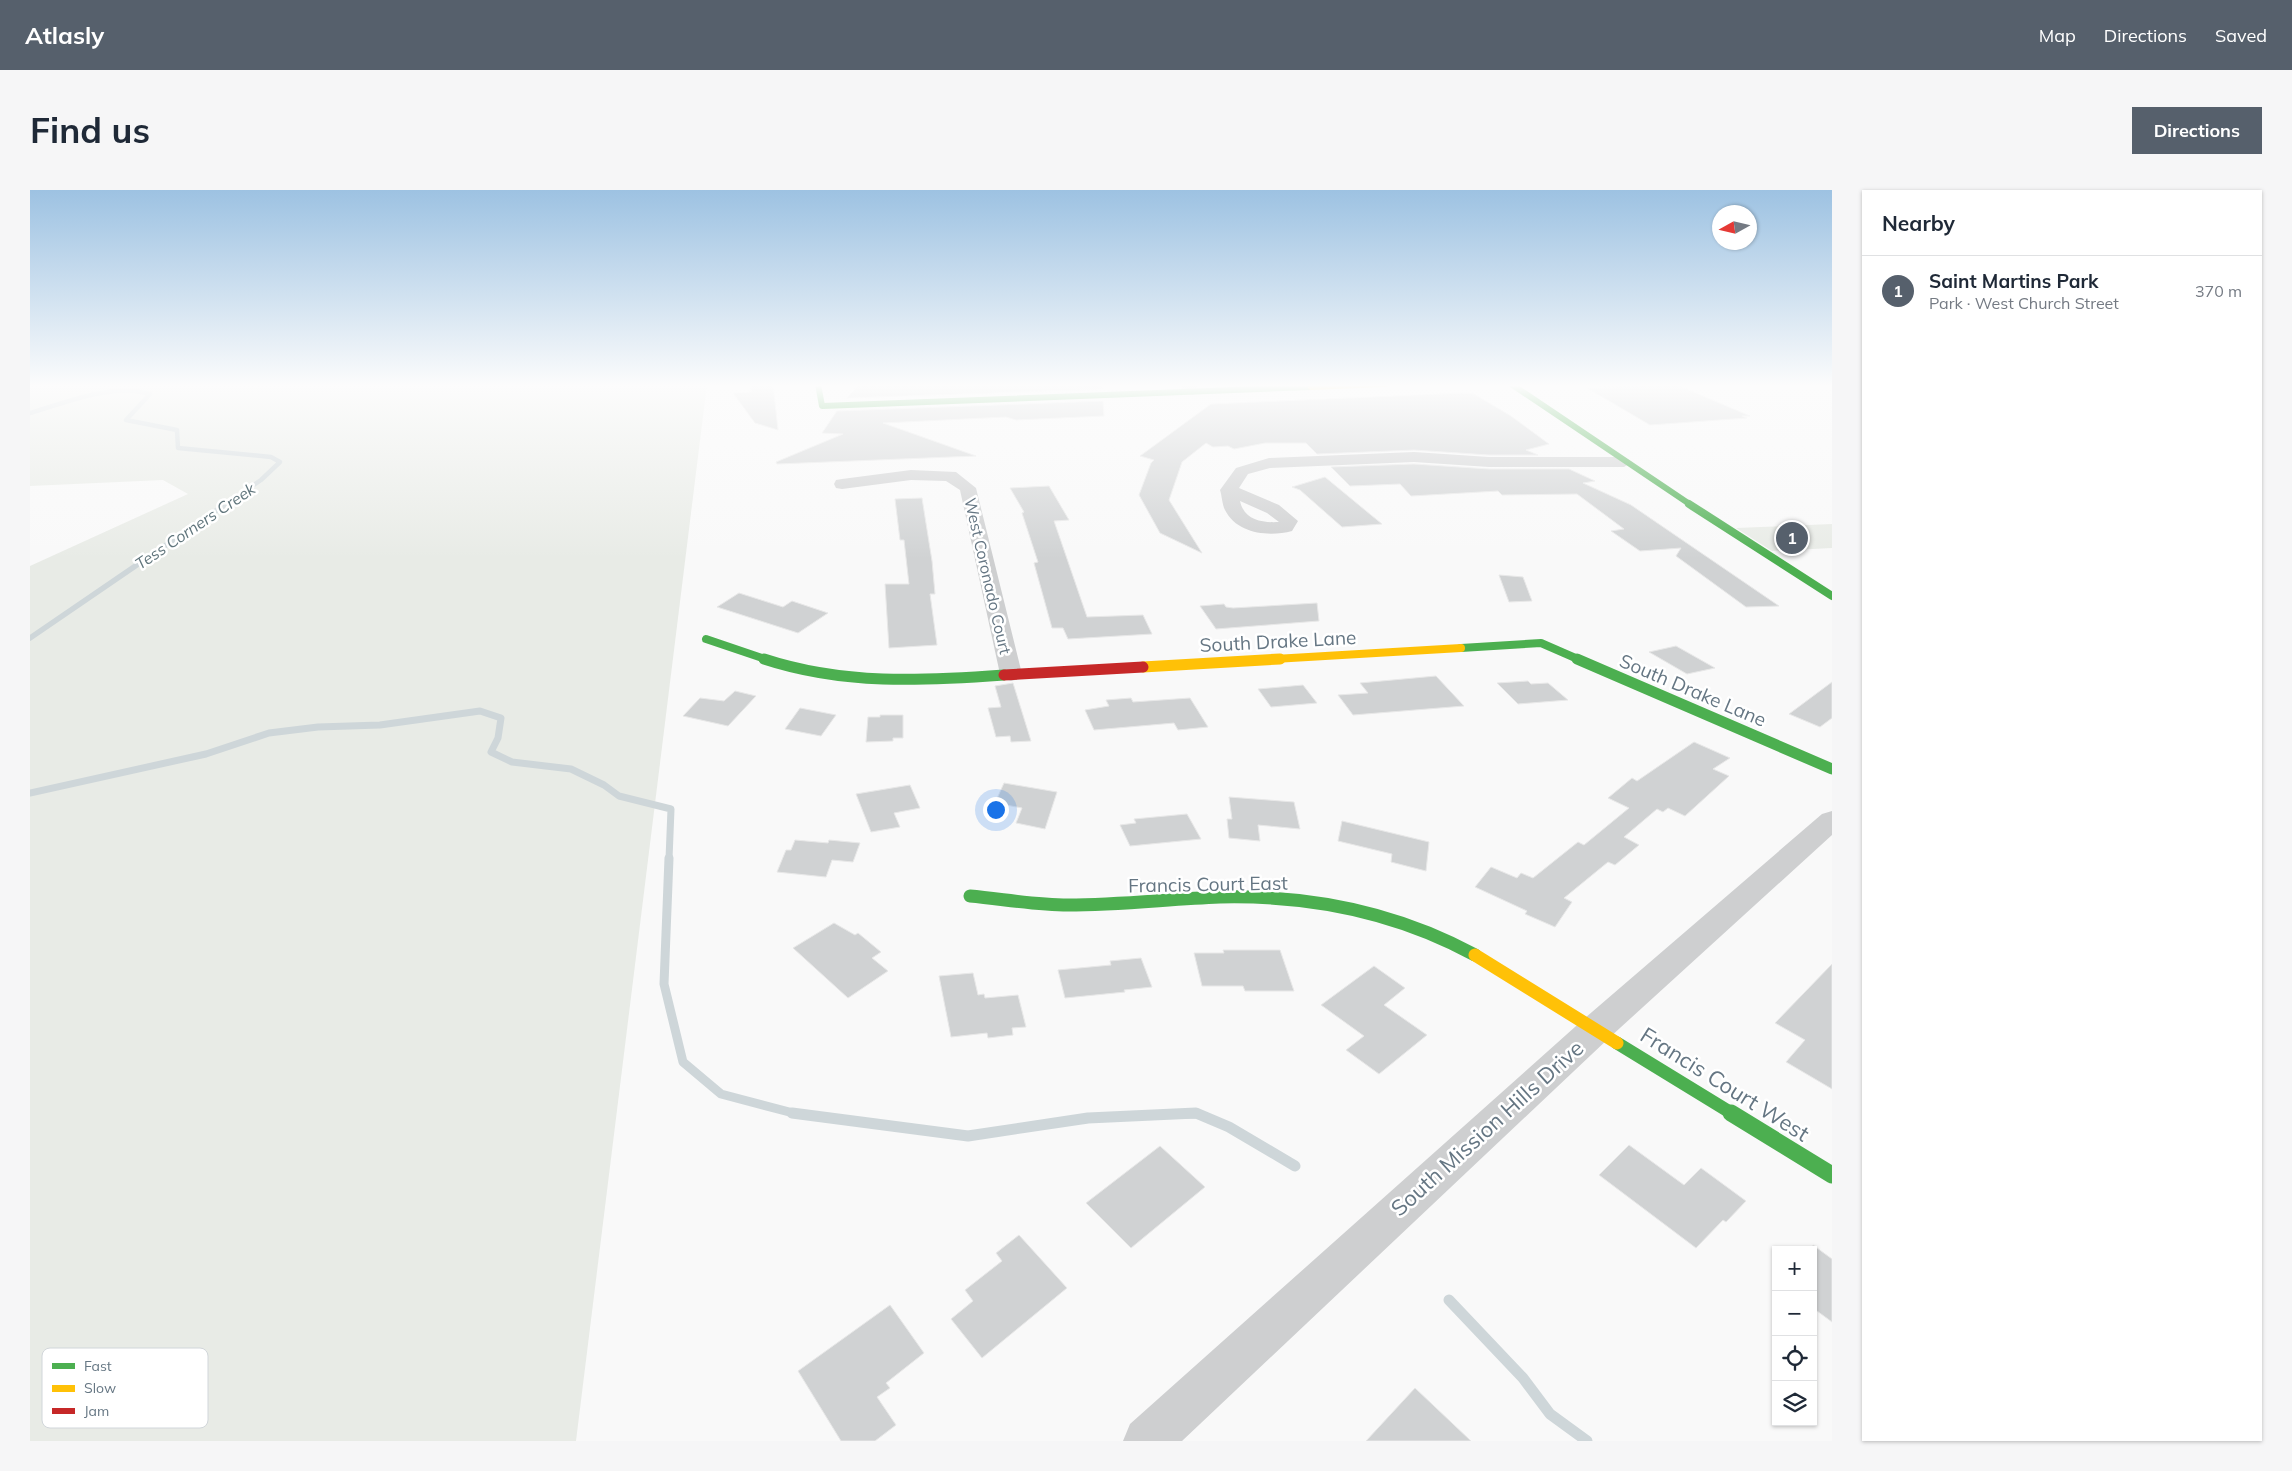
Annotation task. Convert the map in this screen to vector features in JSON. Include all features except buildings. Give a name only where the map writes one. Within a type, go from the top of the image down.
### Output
[{"type":"street","points":[[1596,442],[1832,596]]},
{"type":"street","points":[[1229,490],[1242,471],[1269,463],[1414,457],[1489,462],[1624,462]]},
{"type":"street","name":"West Coronado Court","points":[[842,484],[911,475],[950,476],[968,488],[1010,674]]},
{"type":"street","name":"South Drake Lane","points":[[706,639],[814,673],[860,679],[921,680],[1541,643],[1832,769]]},
{"type":"street","name":"South Mission Hills Drive","points":[[1164,1436],[1597,1028],[1832,820]]},
{"type":"street","name":"Francis Court East","points":[[970,896],[1067,905],[1242,897],[1294,899],[1338,906],[1411,925],[1470,952],[1597,1028]]},
{"type":"street","name":"Francis Court West","points":[[1597,1028],[1832,1175]]},
{"type":"shaded area","points":[[30,442],[700,442],[576,1441],[30,1441],[30,566],[188,494],[163,480],[30,486]]},
{"type":"shaded area","points":[[1832,524],[1832,548],[1772,551],[1736,528]]},
{"type":"waterway","name":"Tess Corners Creek","points":[[178,442],[178,448],[271,457],[280,462],[261,480],[224,505]]},
{"type":"waterway","name":"Tess Corners Creek","points":[[30,638],[226,504]]},
{"type":"waterway","points":[[30,793],[206,754],[269,733],[318,727],[380,725],[480,711],[501,718],[498,738],[491,752],[512,762],[571,769],[604,785],[619,796],[671,809],[669,859]]},
{"type":"waterway","points":[[669,858],[664,984],[683,1062],[721,1094],[794,1113]]},
{"type":"waterway","points":[[794,1113],[968,1136],[1088,1118],[1174,1114]]},
{"type":"waterway","points":[[1174,1114],[1196,1113],[1229,1127],[1295,1166]]},
{"type":"waterway","points":[[1174,1114],[1198,1114]]},
{"type":"waterway","points":[[1449,1300],[1523,1378],[1550,1414],[1587,1441]]},
{"type":"traffic: fast","points":[[1596,442],[1832,596]]},
{"type":"traffic: fast","points":[[706,639],[787,666],[838,677],[910,680],[1004,675]]},
{"type":"traffic: fast","points":[[1461,648],[1541,643],[1832,769]]},
{"type":"traffic: fast","points":[[970,896],[1056,905],[1112,904],[1220,897],[1302,900],[1363,911],[1393,919],[1422,929],[1475,955]]},
{"type":"traffic: fast","points":[[1617,1043],[1832,1175]]},
{"type":"traffic: slow","points":[[1143,667],[1461,648]]},
{"type":"traffic: slow","points":[[1475,955],[1617,1043]]},
{"type":"traffic: jam","points":[[1004,675],[1143,667]]},
{"type":"place","name":"Saint Martins Park","points":[[1792,538]]}]
